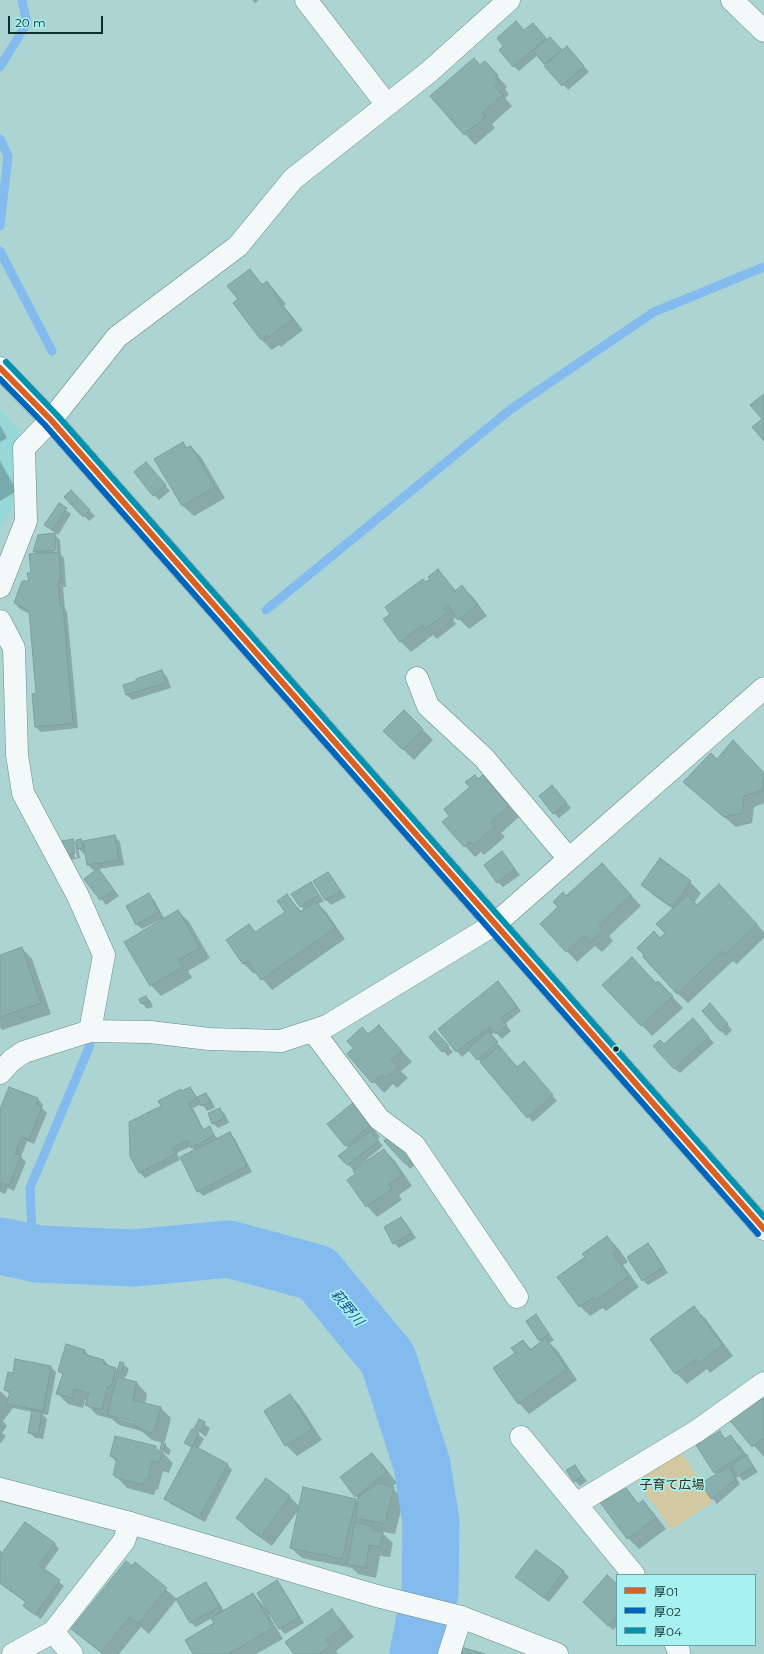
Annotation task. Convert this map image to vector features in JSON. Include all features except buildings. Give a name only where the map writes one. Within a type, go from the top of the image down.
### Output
[{"type":"main road","points":[[306,0],[387,105]]},
{"type":"main road","points":[[0,587],[26,521],[24,448],[51,420],[117,337],[238,246],[293,179],[429,72],[509,0]]},
{"type":"main road","points":[[732,0],[764,31]]},
{"type":"main road","points":[[0,368],[51,420],[764,1229]]},
{"type":"main road","points":[[0,621],[14,648],[17,755],[24,793],[78,896],[104,956],[90,1030]]},
{"type":"main road","points":[[417,678],[428,706],[484,758],[569,859]]},
{"type":"main road","points":[[0,1073],[12,1060],[24,1052],[90,1030],[150,1032],[208,1039],[281,1041],[327,1026],[495,924],[764,688]]},
{"type":"main road","points":[[313,1031],[379,1119],[414,1145],[517,1297]]},
{"type":"main road","points":[[576,1504],[697,1431],[764,1383]]},
{"type":"main road","points":[[521,1437],[633,1574]]},
{"type":"main road","points":[[0,1489],[130,1523],[382,1597],[461,1617],[557,1654]]},
{"type":"main road","points":[[12,1654],[53,1632],[124,1541],[130,1523]]},
{"type":"main road","points":[[449,1654],[461,1617]]},
{"type":"main road","points":[[53,1632],[72,1654]]},
{"type":"shaded area","points":[[0,410],[21,431],[13,447],[16,501],[0,529]]},
{"type":"green space","name":"子育て広場","points":[[679,1448],[713,1502],[671,1530],[634,1476]]},
{"type":"waterway","points":[[0,67],[27,23],[22,0]]},
{"type":"waterway","points":[[0,139],[8,156],[0,226]]},
{"type":"waterway","points":[[0,251],[52,351]]},
{"type":"waterway","points":[[266,610],[511,409],[654,312],[764,267]]},
{"type":"waterway","points":[[33,1254],[30,1188],[90,1045]]},
{"type":"waterway","name":"萩野川","points":[[0,1246],[38,1254],[133,1258],[229,1249],[317,1273],[388,1359],[422,1465],[431,1522],[430,1592],[418,1654]]},
{"type":"transit line","name":"厚04","points":[[6,362],[57,415],[764,1217]]},
{"type":"transit line","name":"厚01","points":[[0,368],[51,420],[764,1229]]},
{"type":"transit line","name":"厚02","points":[[0,379],[45,425],[758,1234]]}]
